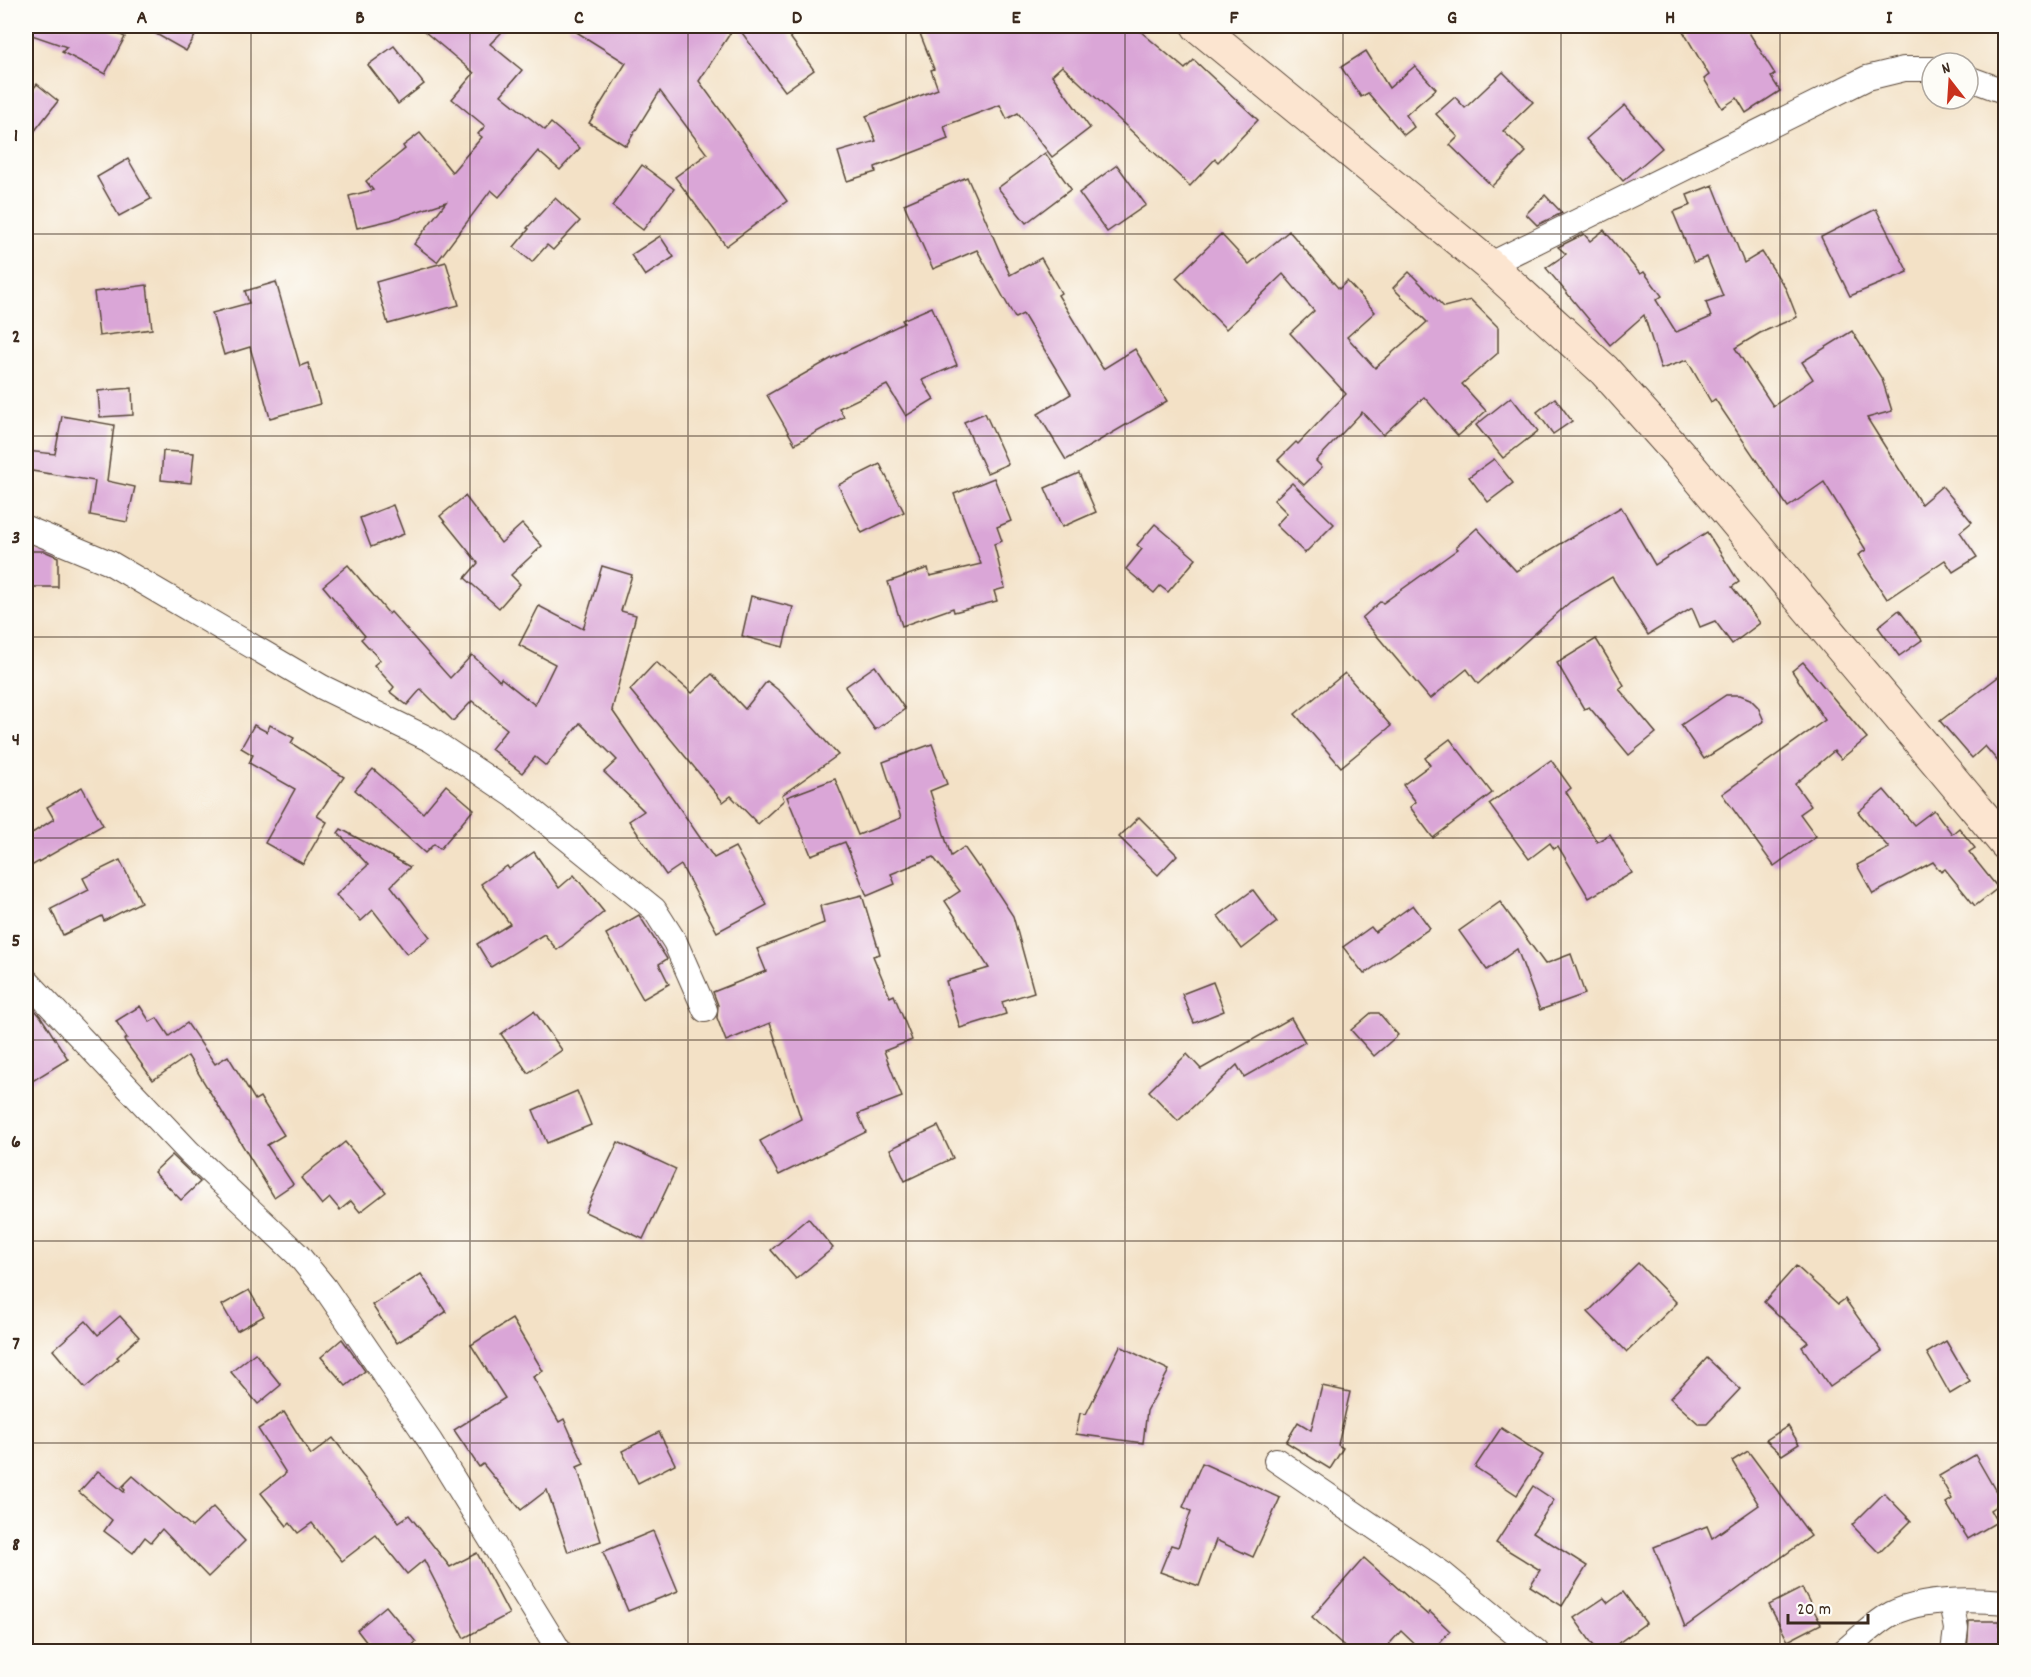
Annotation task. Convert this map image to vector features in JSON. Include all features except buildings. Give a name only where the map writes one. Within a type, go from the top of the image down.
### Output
[{"type":"main road","points":[[1198,26],[1489,266],[1604,370],[1680,455],[2006,844]]},
{"type":"street","points":[[1489,266],[1867,78],[1904,69],[1920,69]]},
{"type":"street","points":[[1980,82],[2006,92]]},
{"type":"street","points":[[26,528],[110,562],[322,687],[430,741],[513,795],[654,909],[675,942],[705,1010]]},
{"type":"street","points":[[26,980],[189,1152],[298,1256],[325,1288],[430,1441],[560,1652]]},
{"type":"street","points":[[1276,1460],[1443,1574],[1538,1652]]},
{"type":"street","points":[[1843,1652],[1889,1615],[1911,1606],[1951,1602],[2006,1602]]},
{"type":"street","points":[[1951,1602],[1956,1629],[1953,1652]]}]
